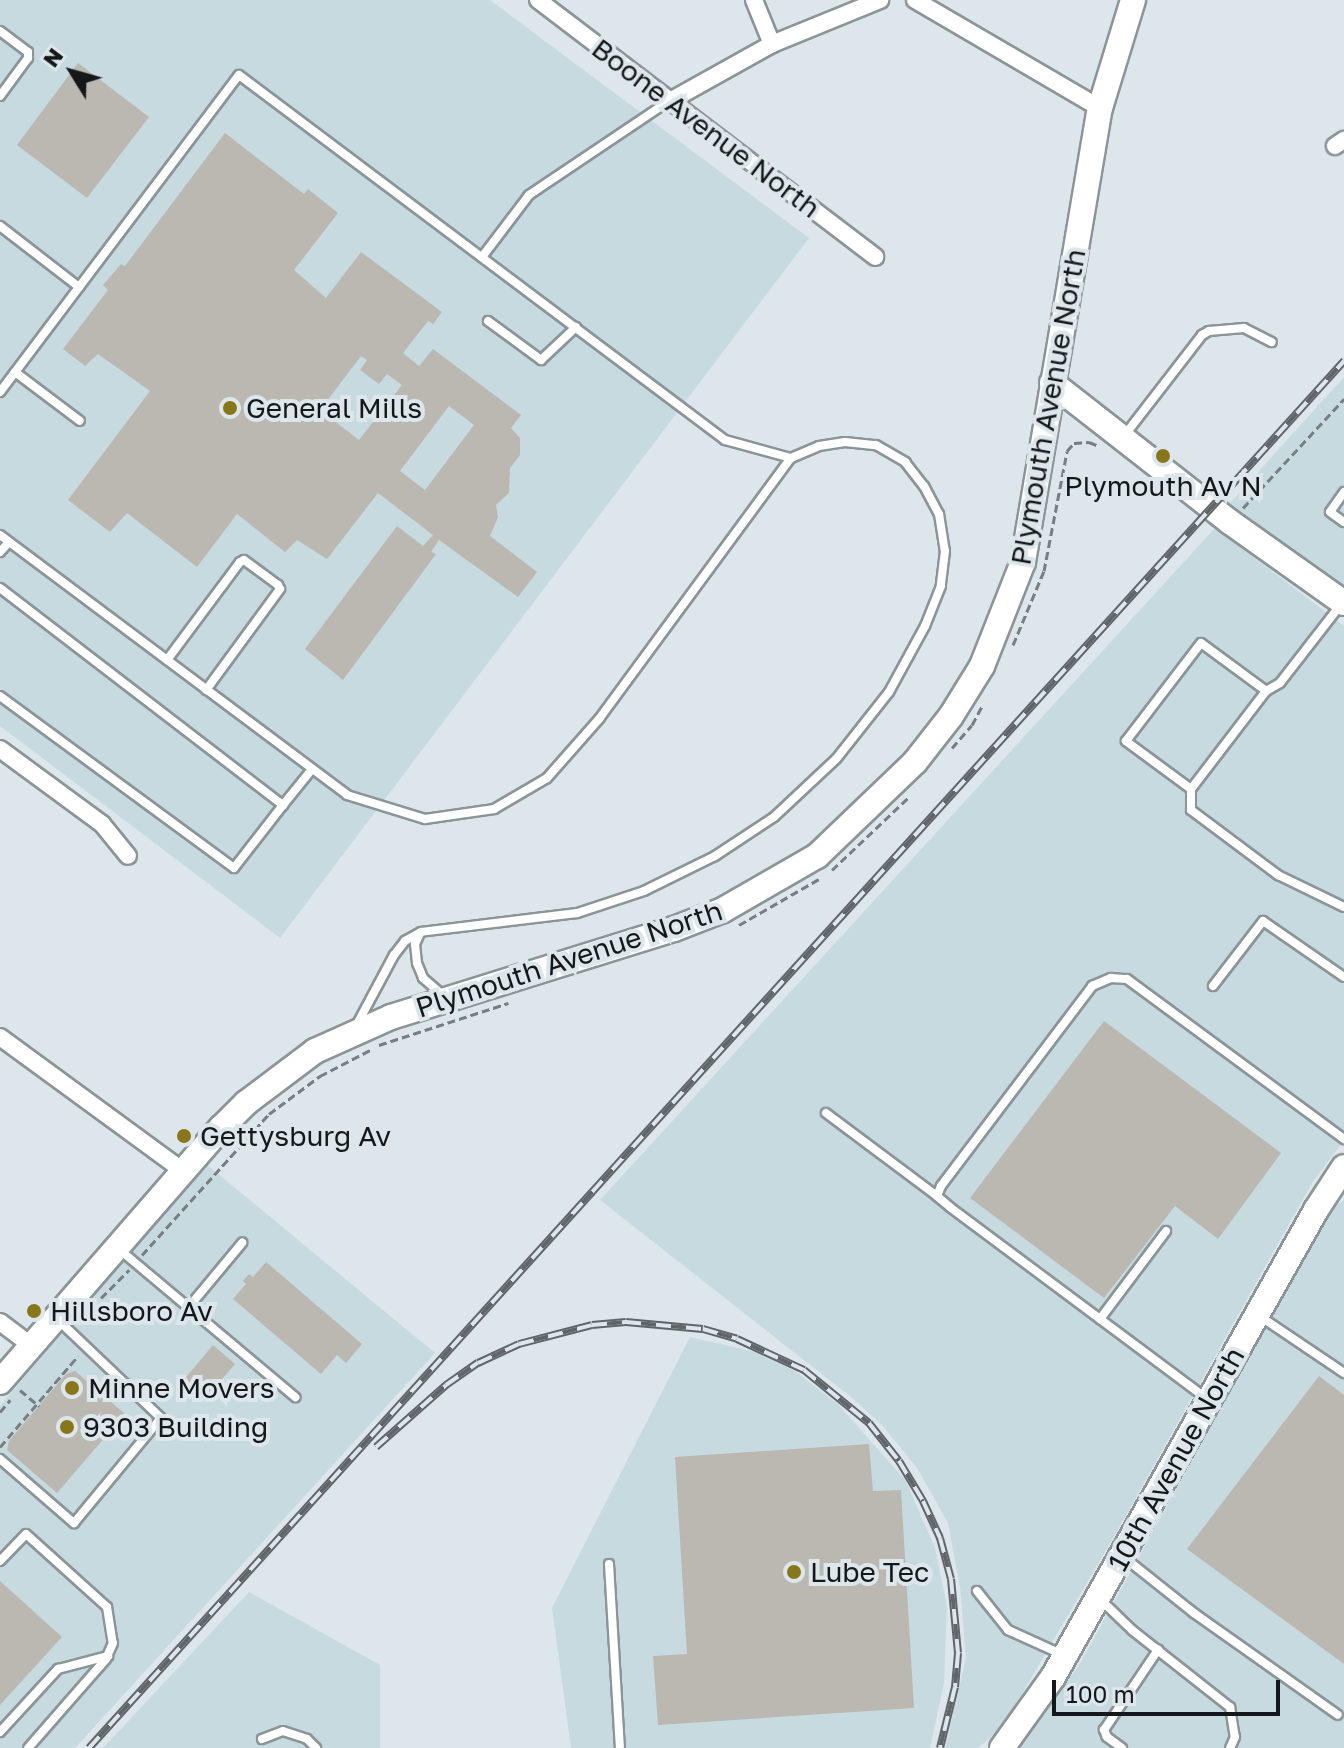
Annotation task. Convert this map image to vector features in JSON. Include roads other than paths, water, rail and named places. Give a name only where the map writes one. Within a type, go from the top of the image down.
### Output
[{"type":"street","name":"Boone Avenue North","points":[[538,0],[875,257]]},
{"type":"street","points":[[754,0],[772,44]]},
{"type":"street","points":[[670,101],[772,44],[880,0]]},
{"type":"street","points":[[915,0],[1100,108]]},
{"type":"street","name":"Plymouth Avenue North","points":[[10,1386],[31,1345],[182,1170],[246,1103],[315,1051],[353,1032],[448,999],[674,929],[723,910],[817,856],[895,784],[951,716],[982,666],[1005,617],[1023,562],[1100,108],[1133,0]]},
{"type":"street","points":[[1052,383],[1115,444],[1343,603]]},
{"type":"street","points":[[0,749],[102,824],[128,856]]},
{"type":"street","points":[[0,1037],[182,1170]]},
{"type":"street","name":"10th Avenue North","points":[[1002,1748],[1065,1656],[1257,1314],[1342,1172]]},
{"type":"street","points":[[0,1322],[31,1345]]},
{"type":"lane","points":[[0,31],[28,52],[28,58],[0,96]]},
{"type":"lane","points":[[0,392],[239,75],[725,440],[791,458]]},
{"type":"lane","points":[[482,257],[529,195],[670,101]]},
{"type":"lane","points":[[0,226],[79,287]]},
{"type":"lane","points":[[488,321],[541,360],[576,327]]},
{"type":"lane","points":[[1115,444],[1202,335],[1209,331],[1244,328],[1272,342]]},
{"type":"lane","points":[[15,372],[80,421]]},
{"type":"lane","points":[[0,535],[347,795],[425,819],[494,809],[547,778],[599,719],[791,458],[819,446],[845,442],[876,445],[905,462],[939,514],[945,551],[941,586],[925,626],[889,692],[836,759],[774,817],[715,856],[644,891],[577,913],[421,932],[405,941],[394,955],[353,1032]]},
{"type":"lane","points":[[1344,492],[1330,512],[1344,522]]},
{"type":"lane","points":[[0,552],[9,542]]},
{"type":"lane","points":[[167,660],[240,562],[244,560],[278,585],[280,589],[206,690]]},
{"type":"lane","points":[[0,588],[283,805]]},
{"type":"lane","points":[[1343,603],[1280,683],[1266,691],[1191,789],[1191,810],[1278,875],[1344,907]]},
{"type":"lane","points":[[1191,789],[1126,741],[1201,643],[1266,691]]},
{"type":"lane","points":[[0,696],[234,868],[312,769]]},
{"type":"lane","points":[[1213,986],[1263,921],[1344,977]]},
{"type":"lane","points":[[421,932],[415,944],[417,963],[423,978],[448,999]]},
{"type":"lane","points":[[937,1196],[1092,986],[1111,978],[1127,979],[1344,1139]]},
{"type":"lane","points":[[826,1113],[1208,1400]]},
{"type":"lane","points":[[1100,1319],[1166,1231]]},
{"type":"lane","points":[[188,1308],[242,1243]]},
{"type":"lane","points":[[116,1247],[295,1397]]},
{"type":"lane","points":[[1257,1314],[1344,1373]]},
{"type":"lane","points":[[0,1459],[74,1523],[161,1418],[55,1318]]},
{"type":"lane","points":[[0,1561],[26,1534],[107,1607],[113,1643],[108,1656],[28,1748]]},
{"type":"lane","points":[[1121,1555],[1194,1613],[1338,1715]]},
{"type":"lane","points":[[609,1564],[620,1748]]},
{"type":"lane","points":[[977,1591],[1008,1630],[1065,1656]]},
{"type":"lane","points":[[1098,1597],[1230,1707],[1235,1737],[1230,1748]]},
{"type":"lane","points":[[1122,1748],[1107,1737],[1104,1730],[1158,1650]]},
{"type":"lane","points":[[0,1732],[58,1669],[108,1656]]},
{"type":"lane","points":[[262,1739],[283,1731],[307,1739],[316,1748]]},
{"type":"railway","points":[[89,1748],[1344,361]]},
{"type":"railway","points":[[376,1447],[446,1385],[478,1363],[519,1344],[592,1325],[626,1322],[703,1329],[737,1339],[804,1370],[869,1423],[899,1461],[940,1538],[951,1579],[958,1653],[955,1687],[940,1748]]},
{"type":"place","name":"General Mills","points":[[230,408]]},
{"type":"place","name":"Plymouth Av N","points":[[1163,456]]},
{"type":"place","name":"Gettysburg Av","points":[[184,1136]]},
{"type":"place","name":"Hillsboro Av","points":[[34,1311]]},
{"type":"place","name":"Minne Movers","points":[[72,1388]]},
{"type":"place","name":"9303 Building","points":[[67,1427]]},
{"type":"place","name":"Lube Tec","points":[[794,1572]]}]
